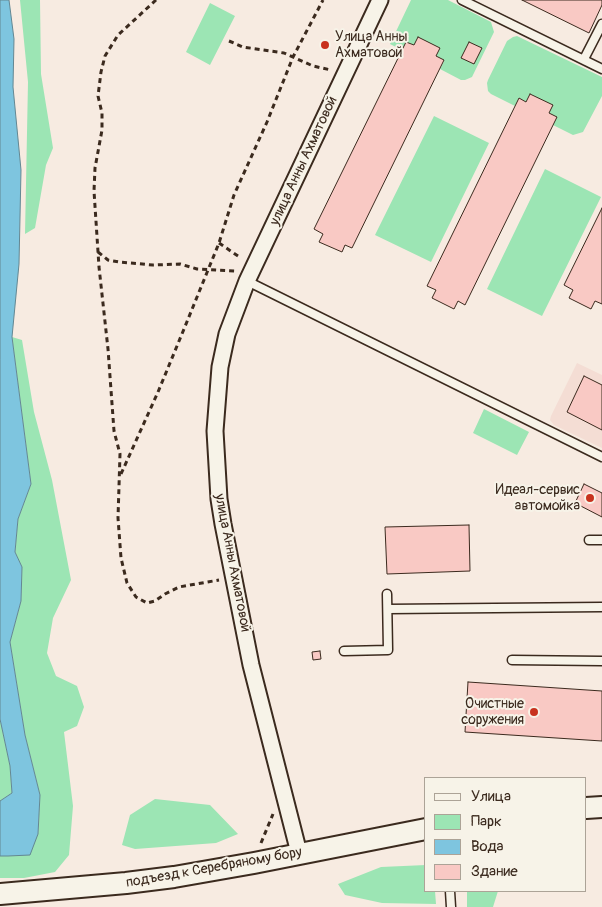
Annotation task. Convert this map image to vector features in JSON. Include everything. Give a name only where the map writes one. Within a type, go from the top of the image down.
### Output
[{"type":"street","name":"улица Анны Ахматовой","points":[[299,853],[251,665],[219,499],[215,431],[220,367],[227,334],[251,273],[380,0]]},
{"type":"street","points":[[587,808],[602,807]]},
{"type":"street","name":"подъезд к Серебряному бору","points":[[0,894],[126,884],[174,877],[424,829]]},
{"type":"lane","points":[[462,0],[602,70]]},
{"type":"lane","points":[[584,60],[602,24]]},
{"type":"lane","points":[[251,273],[602,457]]},
{"type":"lane","points":[[589,540],[602,540]]},
{"type":"lane","points":[[344,651],[388,650],[387,594]]},
{"type":"lane","points":[[388,610],[602,607]]},
{"type":"lane","points":[[512,660],[602,661]]},
{"type":"lane","points":[[450,892],[451,907]]},
{"type":"path","points":[[156,0],[118,35],[105,56],[98,96],[102,113],[102,130],[95,168],[94,191],[114,431],[120,454],[118,518],[121,558],[127,583],[136,597],[147,603],[155,601],[164,594],[179,588],[234,577]]},
{"type":"path","points":[[119,477],[158,392],[219,243],[234,195],[292,57],[323,0]]},
{"type":"path","points":[[229,41],[243,48],[284,53],[313,66],[345,73]]},
{"type":"path","points":[[219,243],[251,273]]},
{"type":"path","points":[[98,252],[108,260],[119,262],[153,265],[180,264],[208,270],[251,273]]},
{"type":"shaded area","points":[[577,363],[602,375],[602,448],[554,425],[550,420]]},
{"type":"green space","points":[[20,0],[40,0],[41,74],[53,148],[46,165],[35,228],[25,234],[28,82]]},
{"type":"green space","points":[[411,0],[448,0],[491,22],[494,32],[472,77],[461,80],[440,69],[444,61],[436,56],[440,48],[418,38],[414,45],[406,42],[402,50],[390,44]]},
{"type":"green space","points":[[210,3],[235,16],[210,65],[186,52]]},
{"type":"green space","points":[[517,36],[602,77],[602,96],[583,132],[573,135],[553,125],[549,113],[552,105],[530,94],[526,102],[519,98],[515,106],[488,91],[488,80],[507,41]]},
{"type":"green space","points":[[434,116],[489,143],[431,262],[375,235]]},
{"type":"green space","points":[[545,169],[601,197],[542,316],[487,289]]},
{"type":"green space","points":[[12,337],[22,340],[34,412],[52,480],[71,580],[53,618],[47,653],[56,676],[77,686],[84,707],[77,726],[64,732],[73,806],[69,855],[55,872],[24,878],[0,878],[0,856],[8,856],[38,834],[40,795],[25,735],[10,642],[21,601],[22,567],[15,552],[18,519],[31,484]]},
{"type":"green space","points":[[484,409],[529,432],[517,455],[473,433]]},
{"type":"green space","points":[[0,719],[10,766],[12,793],[0,801]]},
{"type":"green space","points":[[155,799],[210,805],[238,834],[216,843],[135,849],[122,845],[130,815]]},
{"type":"green space","points":[[424,865],[424,892],[435,892],[436,904],[382,903],[345,895],[338,884],[381,867]]},
{"type":"green space","points":[[467,892],[498,892],[493,907],[467,907]]},
{"type":"water","points":[[0,0],[9,0],[14,39],[13,87],[21,170],[19,264],[12,337],[31,484],[18,519],[15,552],[22,567],[21,601],[10,642],[25,735],[40,795],[38,834],[30,855],[8,856],[0,856],[0,801],[12,793],[10,766],[0,719]]},
{"type":"building","points":[[522,0],[602,0],[602,5],[589,33]]},
{"type":"building","points":[[418,37],[440,48],[436,56],[444,60],[352,248],[345,245],[342,252],[319,242],[323,234],[314,229],[406,42],[414,45]]},
{"type":"building","points":[[469,42],[482,48],[474,64],[461,58]]},
{"type":"building","points":[[530,94],[553,105],[549,113],[557,117],[465,305],[458,301],[454,309],[432,298],[436,290],[427,286],[519,98],[526,102]]},
{"type":"building","points":[[602,208],[602,304],[595,301],[591,309],[569,298],[573,290],[564,285]]},
{"type":"building","points":[[584,376],[602,385],[602,430],[567,412]]},
{"type":"building","name":"Идеал-сервис автомойка","points":[[584,484],[602,493],[602,517],[575,503]]},
{"type":"building","points":[[469,525],[470,571],[387,574],[385,527]]},
{"type":"building","points":[[320,651],[321,659],[313,660],[312,652]]},
{"type":"building","name":"Очистные соружения","points":[[468,682],[602,691],[602,741],[465,732]]},
{"type":"place","name":"Улица Анны Ахматовой","points":[[325,45]]},
{"type":"place","name":"Идеал-сервис автомойка","points":[[590,498]]},
{"type":"place","name":"Очистные соружения","points":[[534,712]]}]
